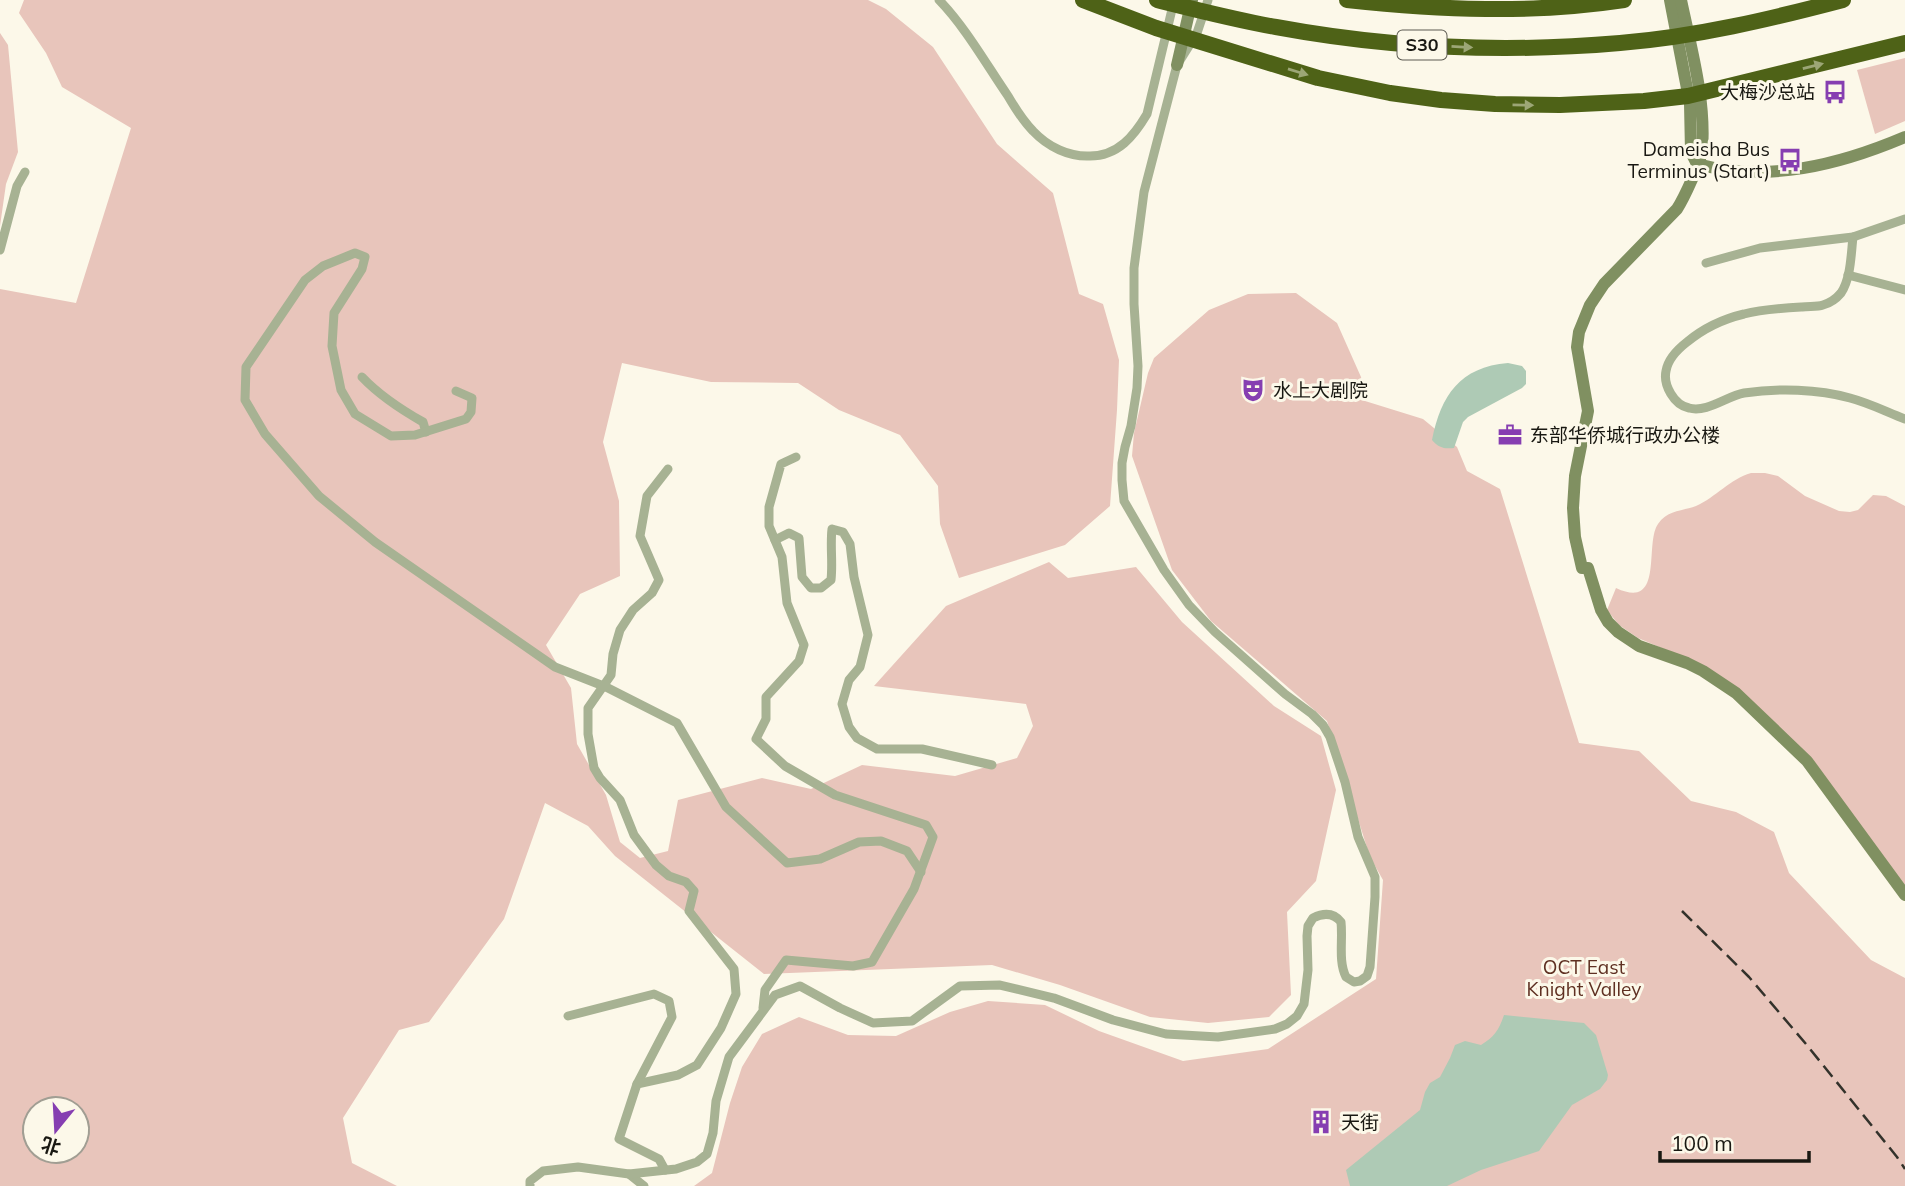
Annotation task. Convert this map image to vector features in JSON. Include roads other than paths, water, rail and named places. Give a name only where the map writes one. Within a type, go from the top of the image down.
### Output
[{"type":"highway","points":[[1083,0],[1156,28],[1318,78],[1355,87],[1441,100],[1495,104],[1560,105],[1644,101],[1694,95],[1905,43]]},
{"type":"highway","name":"S30","points":[[1157,0],[1224,17],[1326,35],[1477,48],[1622,43],[1720,28],[1843,0]]},
{"type":"highway","name":"S30","points":[[1347,0],[1478,10],[1546,8],[1620,1]]},
{"type":"street","points":[[939,0],[966,34],[1033,132],[1057,149],[1075,157],[1101,156],[1111,152],[1121,147],[1139,128],[1147,114],[1174,0]]},
{"type":"street","points":[[530,1186],[530,1181],[543,1171],[578,1167],[629,1174],[676,1169],[697,1162],[707,1154],[713,1133],[716,1101],[729,1056],[775,995],[800,986],[873,1023],[912,1021],[960,986],[1000,985],[1054,998],[1113,1020],[1166,1034],[1217,1037],[1275,1028],[1287,1024],[1297,1016],[1304,1004],[1308,970],[1308,926],[1313,918],[1325,914],[1333,915],[1340,922],[1342,967],[1346,977],[1354,982],[1367,976],[1371,958],[1375,877],[1358,837],[1345,782],[1330,737],[1312,714],[1285,694],[1215,632],[1189,605],[1164,570],[1124,501],[1122,463],[1135,405],[1138,366],[1134,304],[1138,236],[1144,192],[1192,0]]},
{"type":"street","points":[[1177,65],[1197,33],[1208,0]]},
{"type":"street","points":[[1670,0],[1694,95]]},
{"type":"street","points":[[1681,0],[1694,95],[1691,152],[1698,164],[1750,171],[1802,169],[1858,156],[1905,137]]},
{"type":"street","points":[[1698,164],[1677,209],[1604,284],[1590,306],[1579,332],[1577,347],[1588,411],[1575,477],[1573,508],[1575,537],[1582,568],[1588,568],[1601,610],[1618,632],[1639,646],[1687,663],[1718,680],[1789,743],[1820,778],[1905,895]]},
{"type":"street","points":[[0,250],[9,210],[25,172]]},
{"type":"street","points":[[1706,263],[1760,248],[1853,237],[1905,219]]},
{"type":"street","points":[[1853,237],[1848,275],[1842,291],[1834,300],[1823,305],[1744,314],[1702,330],[1677,350],[1668,363],[1666,383],[1670,394],[1688,408],[1697,409],[1746,393],[1815,392],[1849,398],[1905,419]]},
{"type":"street","points":[[456,391],[472,398],[471,412],[466,419],[415,435],[391,436],[355,414],[341,390],[332,346],[334,313],[362,269],[365,257],[355,253],[323,265],[305,280],[246,368],[245,400],[265,434],[319,496],[375,542],[555,667],[603,686],[677,723],[726,807],[787,863],[820,859],[859,842],[881,841],[907,851],[921,872]]},
{"type":"street","points":[[1848,275],[1905,290]]},
{"type":"street","points":[[362,377],[391,404],[423,422],[426,432]]},
{"type":"street","points":[[763,1010],[765,990],[786,960],[853,966],[872,962],[914,890],[933,837],[926,825],[835,796],[785,766],[756,739],[766,719],[766,697],[799,661],[804,645],[788,603],[782,558],[769,526],[769,507],[781,464],[796,457]]},
{"type":"street","points":[[637,1084],[678,1075],[697,1065],[720,1028],[736,993],[734,969],[688,911],[694,891],[686,882],[669,876],[656,865],[634,835],[620,800],[594,768],[588,734],[588,708],[611,675],[613,654],[620,630],[633,610],[652,593],[659,580],[640,536],[647,496],[668,469]]},
{"type":"street","points":[[775,540],[789,533],[799,538],[802,577],[811,588],[821,588],[831,580],[832,529],[843,532],[850,544],[854,577],[868,635],[860,667],[849,680],[842,704],[849,727],[857,738],[877,749],[922,749],[992,765]]},
{"type":"street","points":[[568,1016],[653,994],[669,1001],[673,1017],[637,1084],[619,1139],[659,1159],[665,1170]]},
{"type":"street","points":[[629,1174],[644,1186]]},
{"type":"railway","points":[[1682,911],[1749,977],[1905,1169]]},
{"type":"place","name":"大梅沙总站","points":[[1835,92]]},
{"type":"place","name":"Dameisha Bus Terminus (Start)","points":[[1790,160]]},
{"type":"place","name":"水上大剧院","points":[[1253,390]]},
{"type":"place","name":"东部华侨城行政办公楼","points":[[1510,435]]},
{"type":"place","name":"天街","points":[[1321,1122]]},
{"type":"park label","name":"OCT East Knight Valley","points":[[1584,978]]}]
